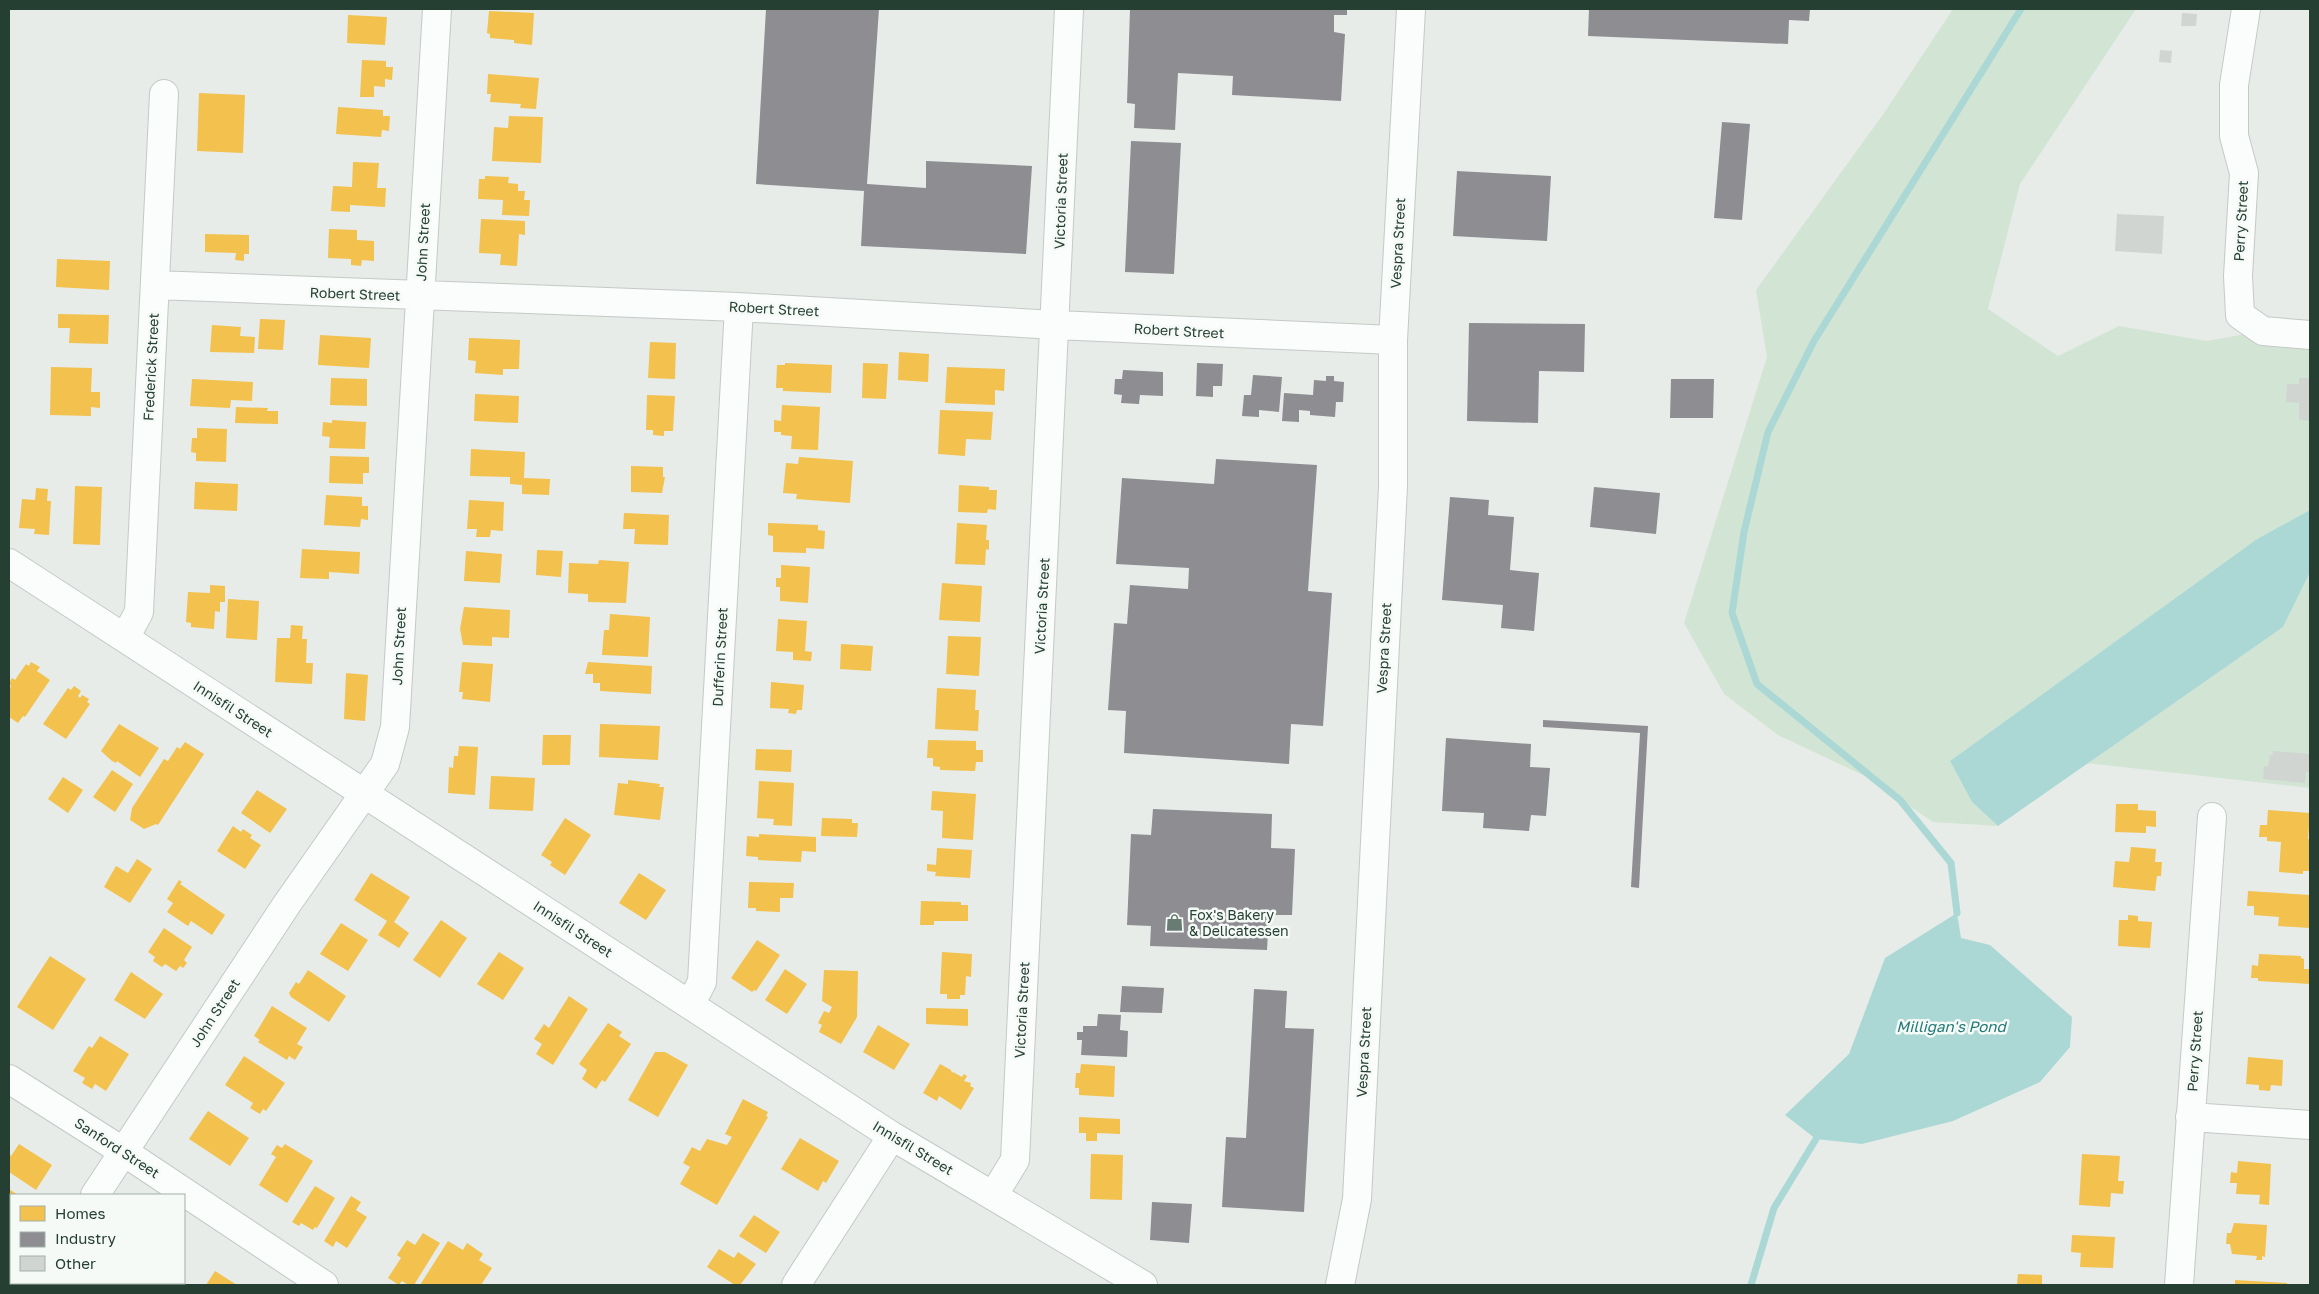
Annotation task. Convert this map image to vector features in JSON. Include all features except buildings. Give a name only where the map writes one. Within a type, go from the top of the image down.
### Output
[{"type":"street","name":"John Street","points":[[96,1194],[287,904],[385,764],[394,727],[437,9]]},
{"type":"street","name":"Victoria Street","points":[[993,1196],[1015,1160],[1056,325],[1069,9]]},
{"type":"street","name":"Vespra Street","points":[[1340,1285],[1357,1199],[1393,486],[1393,340],[1411,9]]},
{"type":"street","name":"Perry Street","points":[[2246,9],[2234,85],[2234,136],[2244,173],[2238,276],[2240,315],[2263,331],[2310,335]]},
{"type":"street","name":"Frederick Street","points":[[125,638],[138,612],[164,94]]},
{"type":"street","name":"Robert Street","points":[[155,285],[739,307],[1056,325],[1393,340]]},
{"type":"street","name":"Dufferin Street","points":[[690,1004],[702,982],[739,307]]},
{"type":"street","name":"Innisfil Street","points":[[9,563],[363,795],[690,1004],[892,1136],[1143,1285]]},
{"type":"street","name":"Perry Street","points":[[2179,1285],[2212,817]]},
{"type":"street","name":"Sanford Street","points":[[9,1079],[124,1152],[324,1285]]},
{"type":"street","points":[[2190,1117],[2310,1125]]},
{"type":"street","points":[[796,1285],[892,1136]]},
{"type":"green space","points":[[1953,9],[2136,9],[2020,184],[1988,309],[2058,356],[2119,326],[2207,341],[2273,329],[2310,341],[2310,510],[2257,539],[1950,761],[1972,802],[1998,826],[1933,822],[1865,776],[1778,735],[1724,694],[1684,623],[1767,357],[1756,290],[1884,113]]},
{"type":"green space","points":[[2310,572],[2310,788],[2086,763],[2283,627]]},
{"type":"water","points":[[2310,510],[2310,572],[2283,627],[1998,826],[1972,802],[1950,761],[2257,539]]},
{"type":"water","name":"Milligan's Pond","points":[[1957,913],[1961,938],[1990,945],[2072,1017],[2070,1047],[2040,1082],[1953,1121],[1862,1144],[1816,1139],[1785,1115],[1849,1054],[1885,958]]},
{"type":"waterway","points":[[1957,913],[1951,863],[1900,800],[1757,684],[1732,613],[1744,532],[1768,432],[1814,341],[2021,9]]},
{"type":"waterway","points":[[1751,1285],[1774,1208],[1816,1139]]},
{"type":"place","name":"Fox's Bakery & Delicatessen","points":[[1175,923]]}]
